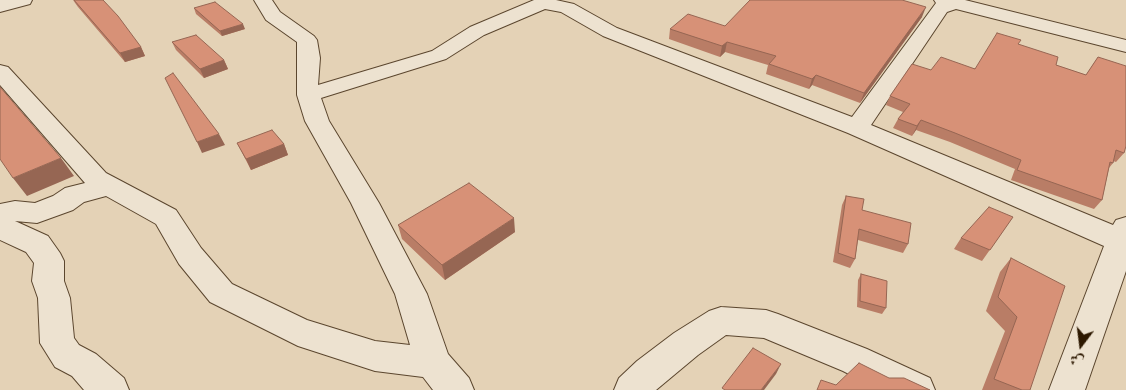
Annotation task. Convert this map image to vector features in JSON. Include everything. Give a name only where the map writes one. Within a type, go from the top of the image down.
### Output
[{"type":"street","points":[[0,6],[23,0]]},
{"type":"street","points":[[263,0],[273,16],[307,40],[310,58],[307,81],[308,95],[317,122],[365,203],[411,294],[433,363],[456,390]]},
{"type":"street","points":[[857,128],[940,8],[950,2],[996,6],[1126,46]]},
{"type":"street","points":[[308,95],[439,55],[477,31],[543,3],[567,8],[610,32],[1124,234],[1066,390]]},
{"type":"street","points":[[0,72],[97,179],[166,217],[190,256],[221,293],[298,332],[375,356],[433,363]]},
{"type":"street","points":[[0,214],[15,211],[37,213],[63,203],[75,195],[98,189],[106,183]]},
{"type":"street","points":[[0,220],[2,228],[37,244],[49,261],[48,281],[54,298],[56,343],[67,356],[84,365],[100,382],[111,390]]},
{"type":"street","points":[[632,390],[650,372],[686,344],[721,322],[766,324],[856,360],[917,390]]},
{"type":"building","points":[[74,0],[103,0],[118,16],[141,47],[120,53]]},
{"type":"building","points":[[750,0],[902,0],[926,7],[864,93],[816,75],[812,79],[769,64],[776,56],[727,42],[722,46],[670,29],[688,14],[725,26]]},
{"type":"building","points":[[215,2],[243,24],[220,31],[194,8]]},
{"type":"building","points":[[997,33],[1021,40],[1018,44],[1058,57],[1056,65],[1086,75],[1098,57],[1126,66],[1126,146],[1124,153],[1116,150],[1113,163],[1110,162],[1102,200],[1017,170],[1021,160],[955,133],[921,120],[917,126],[898,119],[910,104],[890,96],[912,64],[931,70],[941,57],[975,69]]},
{"type":"building","points":[[196,35],[224,60],[200,69],[172,42]]},
{"type":"building","points":[[173,73],[219,134],[197,142],[165,78]]},
{"type":"building","points":[[0,87],[61,158],[13,178],[0,159]]},
{"type":"building","points":[[272,130],[284,144],[246,159],[237,143]]},
{"type":"building","points":[[469,183],[514,218],[442,265],[398,225]]},
{"type":"building","points":[[846,196],[864,199],[862,210],[911,223],[908,244],[859,229],[855,259],[838,253]]},
{"type":"building","points":[[989,207],[1013,217],[990,250],[961,238]]},
{"type":"building","points":[[1011,258],[1065,286],[1030,390],[1022,390],[994,379],[1017,317],[998,297]]},
{"type":"building","points":[[861,274],[887,281],[886,308],[860,301]]},
{"type":"building","points":[[753,348],[781,364],[761,390],[725,390],[722,388]]},
{"type":"building","points":[[859,363],[889,378],[904,378],[930,390],[817,390],[821,380],[836,385]]}]
